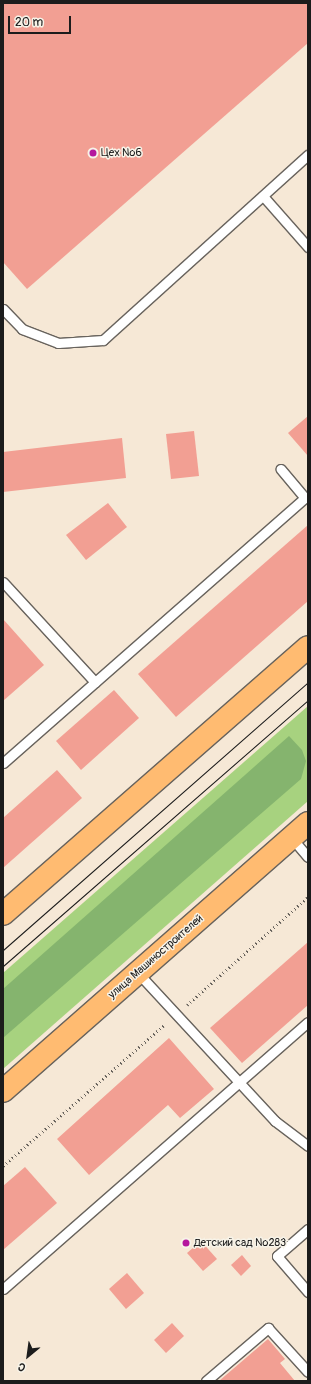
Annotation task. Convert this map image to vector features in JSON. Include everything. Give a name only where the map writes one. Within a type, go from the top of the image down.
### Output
[{"type":"main road","points":[[3,914],[308,647]]},
{"type":"main road","name":"улица Машиностроителей","points":[[3,1091],[308,823]]},
{"type":"lane","points":[[3,309],[22,329],[58,343],[104,340],[308,155]]},
{"type":"lane","points":[[263,196],[308,247]]},
{"type":"lane","points":[[3,763],[305,498],[281,469]]},
{"type":"lane","points":[[3,582],[95,682]]},
{"type":"lane","points":[[291,837],[308,858]]},
{"type":"lane","points":[[138,973],[239,1084],[275,1121],[308,1146]]},
{"type":"lane","points":[[3,1289],[239,1084],[308,1022]]},
{"type":"lane","points":[[308,1229],[277,1256],[308,1292]]},
{"type":"lane","points":[[206,1381],[268,1328],[307,1369]]},
{"type":"path","points":[[3,1166],[308,897]]},
{"type":"green space","points":[[308,706],[308,801],[3,1069],[3,973]]},
{"type":"green space","points":[[289,736],[302,750],[306,761],[301,779],[3,1038],[3,989]]},
{"type":"building","name":"Цех №6","points":[[3,3],[308,3],[308,43],[27,289],[3,262]]},
{"type":"building","points":[[308,416],[308,456],[288,433]]},
{"type":"building","points":[[194,431],[199,476],[171,479],[166,434]]},
{"type":"building","points":[[122,438],[126,478],[3,492],[3,452]]},
{"type":"building","points":[[108,503],[127,527],[86,560],[66,535]]},
{"type":"building","points":[[308,525],[308,601],[176,717],[138,674]]},
{"type":"building","points":[[3,619],[44,665],[3,701]]},
{"type":"building","points":[[114,690],[139,718],[81,770],[56,741]]},
{"type":"building","points":[[57,770],[82,798],[3,868],[3,818]]},
{"type":"building","points":[[308,942],[308,1005],[242,1063],[210,1028]]},
{"type":"building","points":[[169,1038],[214,1089],[180,1118],[168,1105],[89,1175],[57,1139]]},
{"type":"building","points":[[25,1167],[57,1203],[3,1250],[3,1186]]},
{"type":"building","points":[[201,1241],[217,1259],[203,1271],[187,1253]]},
{"type":"building","points":[[242,1255],[251,1266],[241,1276],[231,1265]]},
{"type":"building","points":[[127,1273],[144,1293],[126,1309],[109,1289]]},
{"type":"building","points":[[172,1323],[184,1336],[166,1353],[154,1340]]},
{"type":"building","points":[[268,1339],[285,1359],[280,1363],[295,1381],[219,1381]]},
{"type":"tram line","points":[[3,950],[308,682]]},
{"type":"tram line","points":[[3,966],[308,700]]},
{"type":"place","name":"Цех №6","points":[[93,153]]},
{"type":"place","name":"Детский сад №283","points":[[186,1243]]}]
